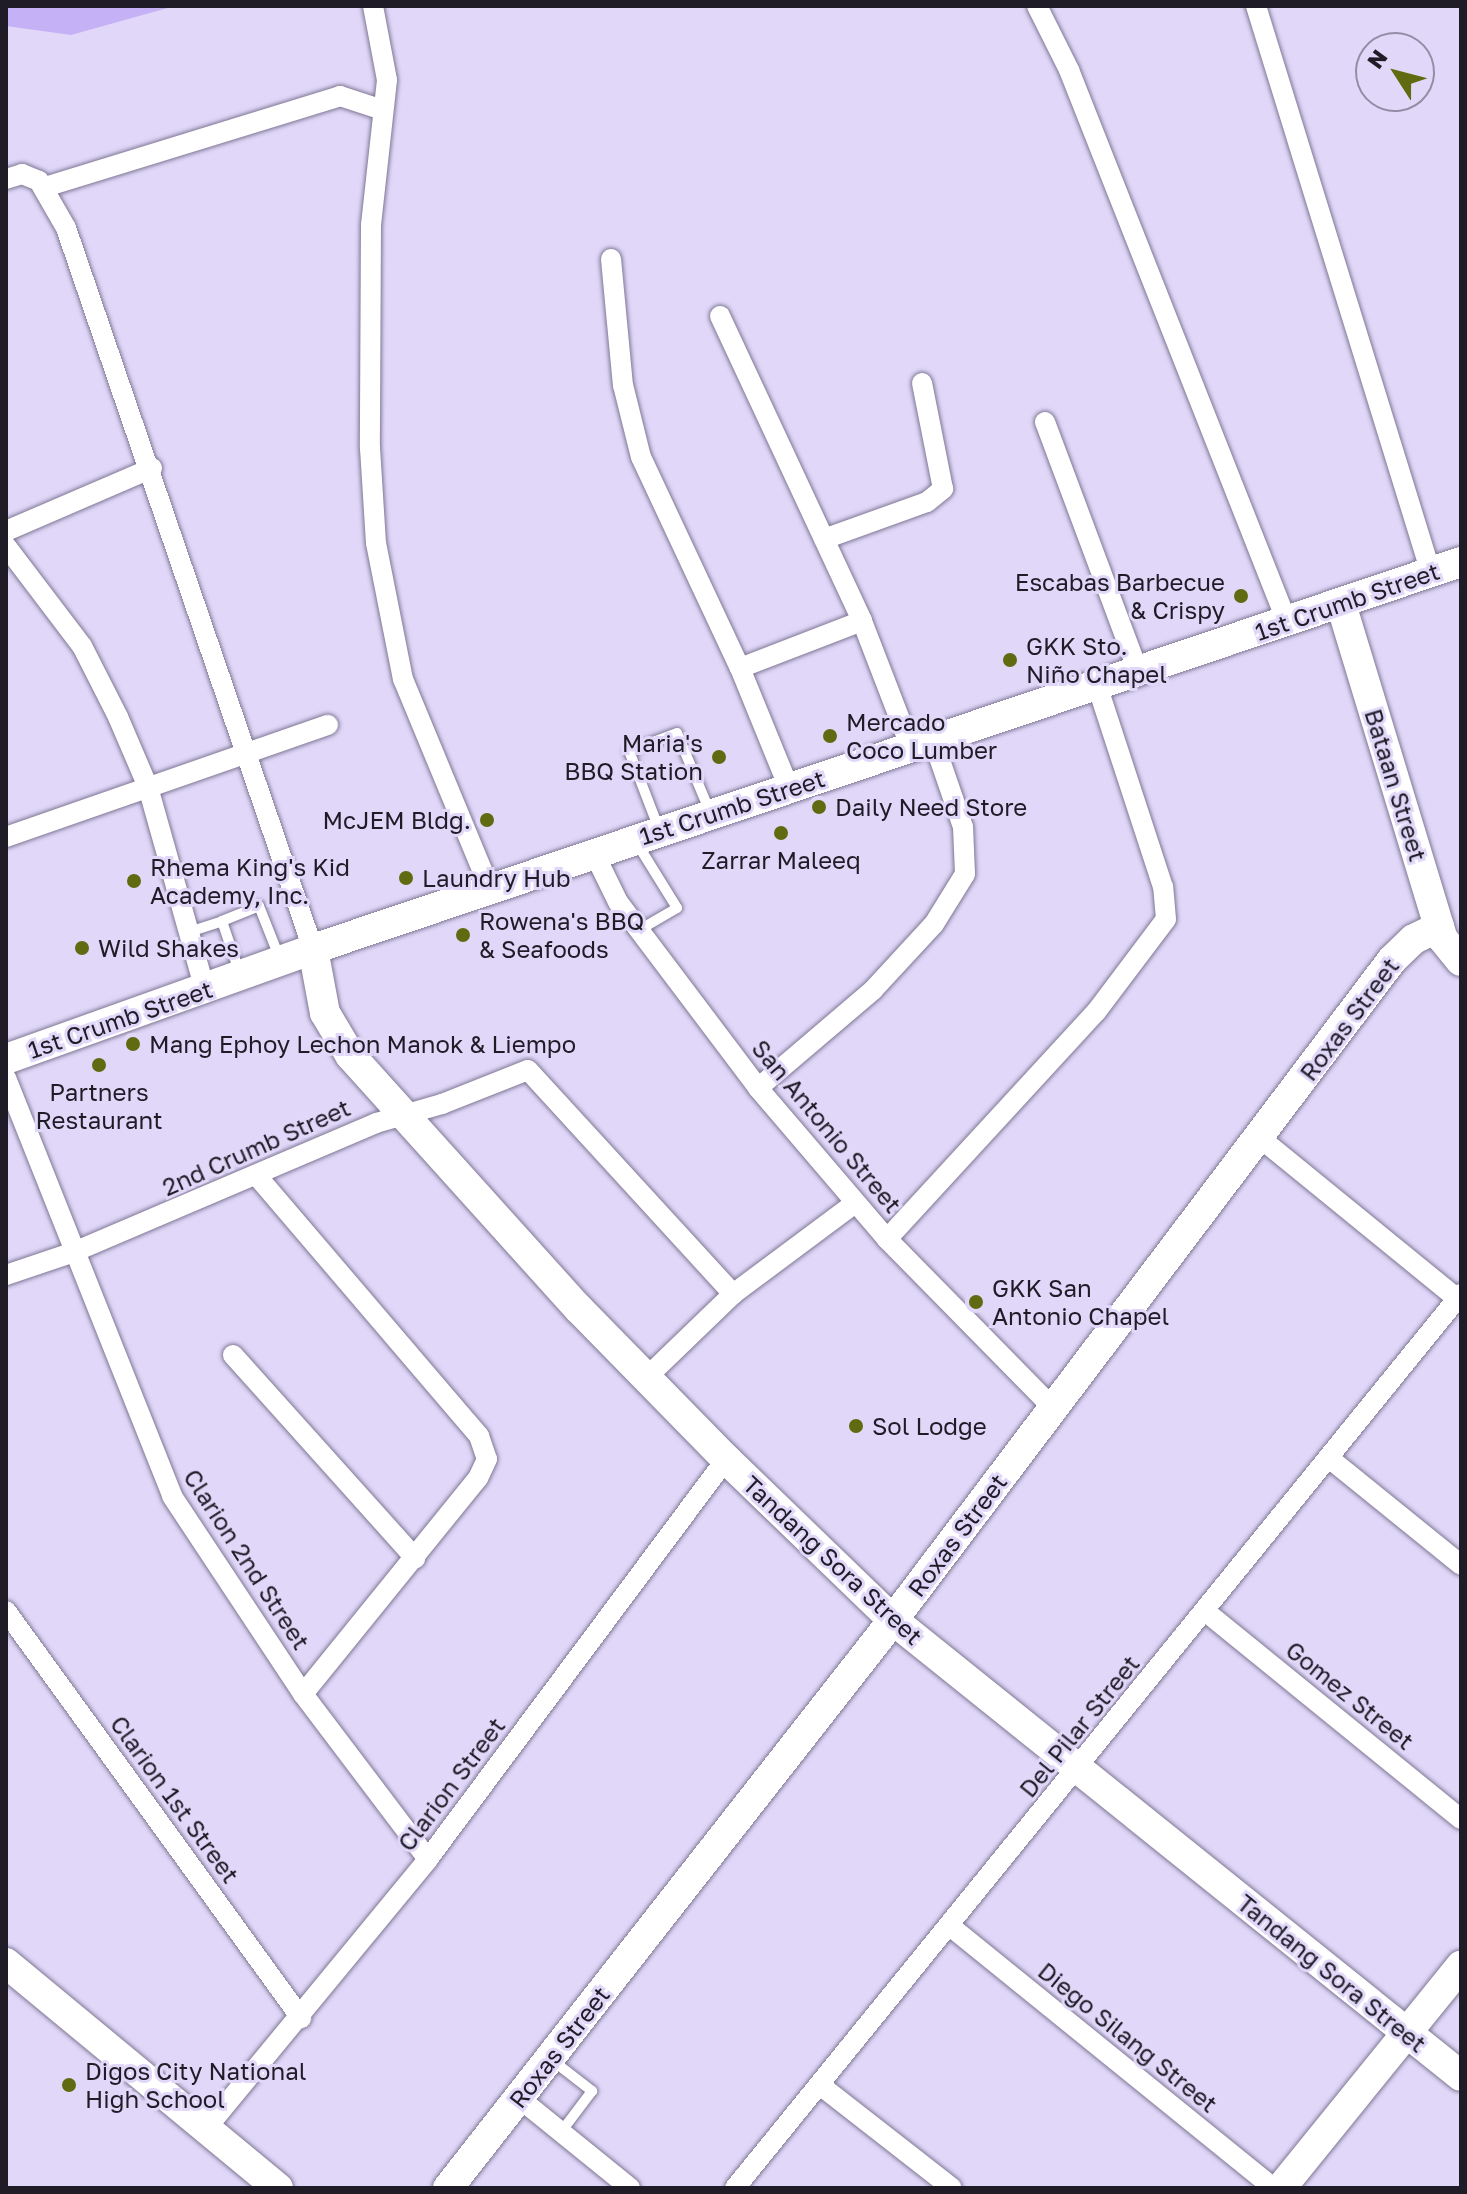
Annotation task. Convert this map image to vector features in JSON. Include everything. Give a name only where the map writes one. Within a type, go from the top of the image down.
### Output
[{"type":"street","points":[[373,6],[385,64],[371,225],[376,543],[403,679],[490,889]]},
{"type":"street","points":[[1037,6],[1069,70],[1287,622]]},
{"type":"street","points":[[1256,6],[1431,573]]},
{"type":"street","points":[[45,187],[340,96],[383,110]]},
{"type":"street","points":[[6,179],[29,175],[45,187],[66,228],[152,468],[313,949]]},
{"type":"street","points":[[611,259],[629,423],[740,668],[789,788]]},
{"type":"street","points":[[720,316],[862,621],[963,827],[965,874],[934,924],[873,990],[758,1088]]},
{"type":"street","points":[[824,539],[927,502],[943,489],[922,383]]},
{"type":"street","points":[[1045,422],[1138,671]]},
{"type":"street","points":[[6,531],[152,468]]},
{"type":"street","points":[[6,546],[82,646],[148,787],[205,990]]},
{"type":"street","name":"1st Crumb Street","points":[[6,1059],[594,853],[1461,562]]},
{"type":"street","name":"Bataan Street","points":[[1341,604],[1439,927],[1461,961]]},
{"type":"street","points":[[740,668],[862,621]]},
{"type":"street","points":[[887,1239],[1096,1012],[1166,919],[1163,887],[1097,685]]},
{"type":"street","points":[[6,837],[148,787],[250,756],[328,725]]},
{"type":"street","name":"San Antonio Street","points":[[594,853],[618,902],[758,1088],[887,1239],[1052,1407]]},
{"type":"street","name":"Roxas Street","points":[[448,2188],[893,1620],[1392,960],[1414,939],[1439,927]]},
{"type":"street","name":"Tandang Sora Street","points":[[313,949],[329,1023],[402,1115],[646,1378],[726,1459],[893,1620],[1461,2076]]},
{"type":"street","name":"2nd Crumb Street","points":[[6,1275],[74,1252],[402,1115],[528,1070],[733,1294]]},
{"type":"street","name":"Clarion 2nd Street","points":[[6,1078],[172,1496],[303,1694],[428,1859]]},
{"type":"street","points":[[1259,1137],[1460,1299]]},
{"type":"street","points":[[257,1176],[483,1442],[485,1467],[303,1694]]},
{"type":"street","points":[[646,1378],[733,1294],[855,1203]]},
{"type":"street","name":"Del Pilar Street","points":[[735,2188],[1460,1299]]},
{"type":"street","points":[[233,1355],[415,1558]]},
{"type":"street","points":[[1329,1458],[1461,1565]]},
{"type":"street","name":"Clarion Street","points":[[205,2130],[301,2018],[428,1859],[726,1459]]},
{"type":"street","name":"Clarion 1st Street","points":[[6,1611],[14,1635],[301,2018]]},
{"type":"street","name":"Gomez Street","points":[[1205,1611],[1461,1819]]},
{"type":"street","name":"Diego Silang Street","points":[[950,1926],[1274,2188]]},
{"type":"street","points":[[6,1963],[278,2188]]},
{"type":"street","points":[[1281,2188],[1461,1966]]},
{"type":"street","points":[[820,2085],[952,2188]]},
{"type":"street","points":[[519,2098],[630,2188]]},
{"type":"lane","points":[[639,930],[677,908],[647,835],[629,751],[677,733],[711,814]]},
{"type":"lane","points":[[189,932],[259,906],[281,961]]},
{"type":"lane","points":[[222,921],[241,976]]},
{"type":"lane","points":[[550,2058],[592,2091],[561,2132]]},
{"type":"shaded area","points":[[6,6],[175,6],[71,35],[6,26]]},
{"type":"place","name":"Escabas Barbecue & Crispy","points":[[1241,596]]},
{"type":"place","name":"GKK Sto. Niño Chapel","points":[[1010,660]]},
{"type":"place","name":"Mercado Coco Lumber","points":[[830,736]]},
{"type":"place","name":"Maria's BBQ Station","points":[[719,757]]},
{"type":"place","name":"Daily Need Store","points":[[819,807]]},
{"type":"place","name":"McJEM Bldg.","points":[[487,820]]},
{"type":"place","name":"Zarrar Maleeq","points":[[781,833]]},
{"type":"place","name":"Laundry Hub","points":[[406,878]]},
{"type":"place","name":"Rhema King's Kid Academy, Inc.","points":[[134,881]]},
{"type":"place","name":"Rowena's BBQ & Seafoods","points":[[463,935]]},
{"type":"place","name":"Wild Shakes","points":[[82,948]]},
{"type":"place","name":"Mang Ephoy Lechon Manok & Liempo","points":[[133,1044]]},
{"type":"place","name":"Partners Restaurant","points":[[99,1065]]},
{"type":"place","name":"GKK San Antonio Chapel","points":[[976,1302]]},
{"type":"place","name":"Sol Lodge","points":[[856,1426]]},
{"type":"place","name":"Digos City National High School","points":[[69,2085]]}]
